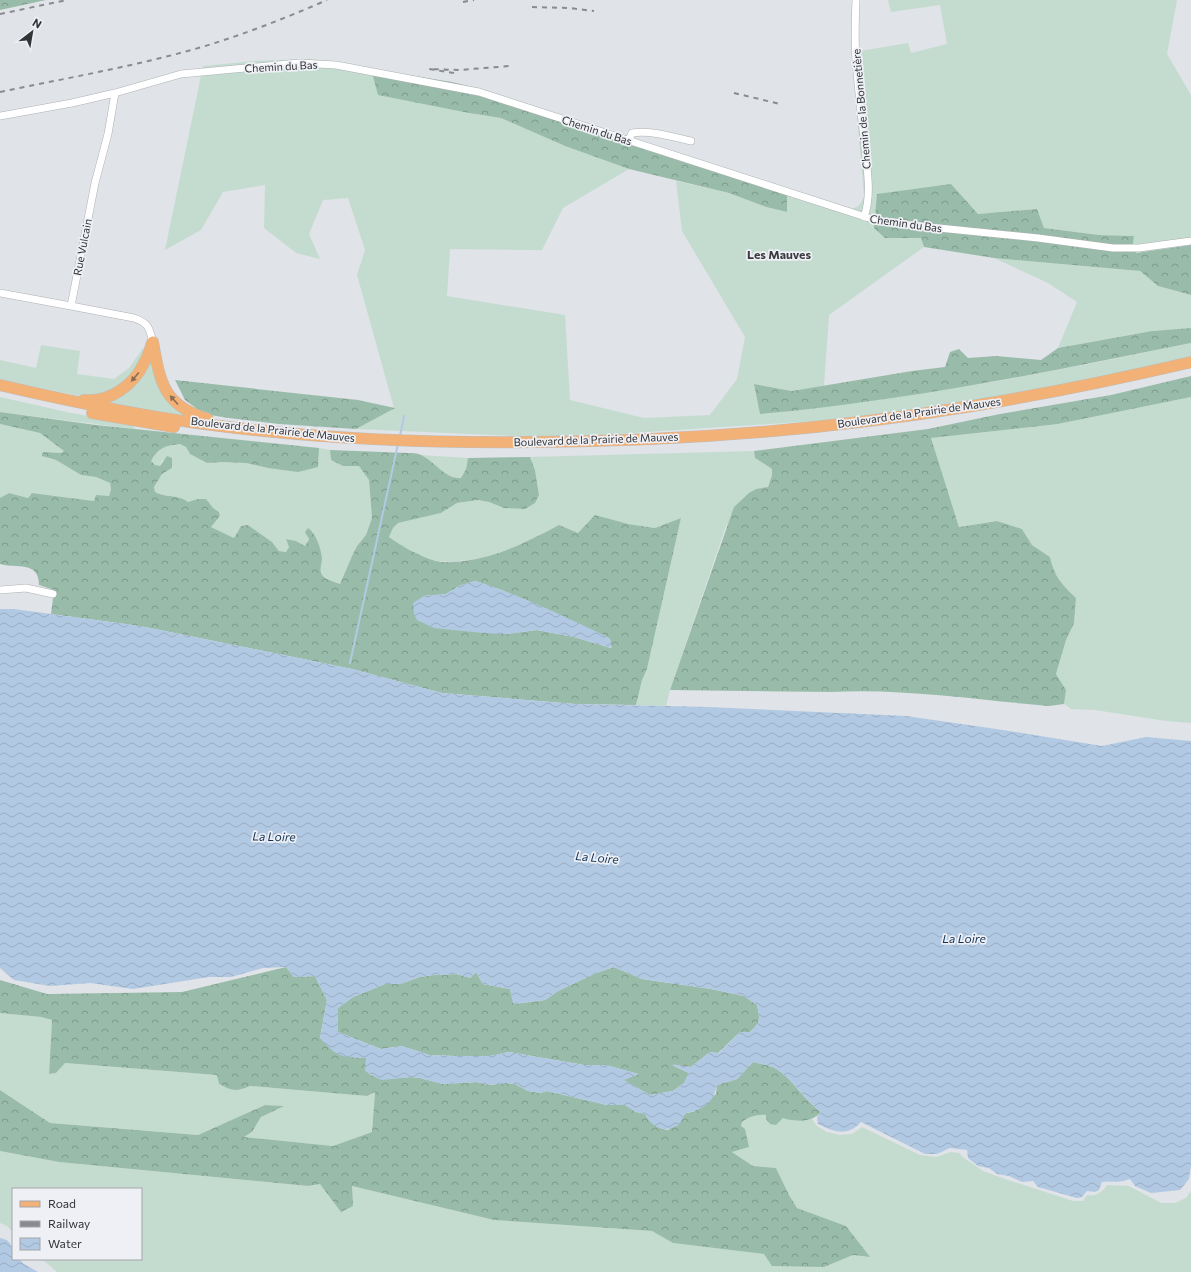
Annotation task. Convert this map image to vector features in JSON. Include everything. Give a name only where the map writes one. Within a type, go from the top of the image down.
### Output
[{"type":"main road","points":[[0,382],[87,400],[104,398],[121,390],[136,377],[145,363],[152,342]]},
{"type":"main road","points":[[152,342],[162,384],[173,399],[186,410],[199,416],[226,423],[331,436]]},
{"type":"main road","name":"Boulevard de la Prairie de Mauves","points":[[0,385],[87,405],[216,426],[398,440],[474,442],[589,441],[706,436],[784,430],[890,418],[1051,392],[1191,362]]},
{"type":"main road","name":"Boulevard de la Prairie de Mauves","points":[[0,393],[109,416],[265,438],[398,447],[475,450],[552,449],[636,447],[714,442],[806,435],[890,425],[1053,399],[1191,370]]},
{"type":"street","name":"Chemin de la Bonnetière","points":[[856,0],[856,69],[868,194],[868,202],[864,217]]},
{"type":"street","name":"Chemin du Bas","points":[[0,116],[65,105],[115,93],[168,76],[299,63],[317,63],[336,65],[479,92],[864,217],[899,224],[1038,238],[1112,248],[1139,248],[1191,241]]},
{"type":"street","name":"Rue Vulcain","points":[[71,306],[95,183],[108,134],[115,93]]},
{"type":"street","points":[[629,140],[632,133],[642,133],[665,135],[691,141]]},
{"type":"street","points":[[0,293],[144,321],[149,328],[152,342]]},
{"type":"street","points":[[0,590],[26,588],[54,594]]},
{"type":"green space","points":[[0,0],[46,0],[0,10]]},
{"type":"green space","points":[[888,0],[1177,0],[1167,54],[1191,95],[1191,245],[1136,253],[1133,243],[1133,236],[1099,235],[1044,228],[1037,209],[978,214],[951,185],[885,238],[921,238],[924,247],[829,315],[824,386],[792,391],[755,384],[760,413],[786,411],[993,382],[1191,343],[1191,358],[1031,392],[911,411],[845,419],[588,436],[514,436],[356,429],[394,408],[357,275],[365,250],[348,198],[323,200],[309,234],[320,259],[296,253],[264,228],[265,185],[223,192],[201,230],[165,250],[203,66],[255,61],[312,59],[341,62],[371,69],[469,113],[501,118],[565,146],[629,169],[563,208],[542,250],[450,249],[447,296],[565,315],[570,400],[644,418],[710,415],[737,379],[745,337],[682,231],[676,181],[729,193],[766,207],[786,212],[787,189],[849,209],[855,208],[859,205],[864,196],[857,116],[865,113],[860,51],[908,43],[911,53],[947,44],[940,5],[891,12]]},
{"type":"green space","points":[[371,69],[452,82],[485,90],[787,189],[787,212],[766,207],[729,193],[629,169],[565,146],[501,118],[378,95]]},
{"type":"green space","points":[[951,184],[978,214],[1037,209],[1044,228],[1099,235],[1134,236],[1133,243],[1136,253],[1191,245],[1191,295],[1158,286],[1140,271],[994,258],[924,247],[921,238],[885,238],[874,228],[877,194]]},
{"type":"green space","points":[[994,258],[1140,271],[1158,286],[1191,295],[1191,328],[1152,331],[1058,348],[1077,302],[1048,283]]},
{"type":"green space","points":[[1191,328],[1191,343],[1030,375],[868,402],[760,414],[754,384],[792,391],[945,367],[950,352],[959,349],[968,358],[996,356],[1041,360],[1058,348],[1152,331]]},
{"type":"green space","points":[[41,345],[80,351],[77,374],[114,379],[129,368],[143,348],[144,349],[136,371],[119,389],[85,397],[0,380],[0,360],[36,368]]},
{"type":"green space","points":[[151,353],[188,417],[103,403],[120,395]]},
{"type":"green space","points":[[1191,376],[1191,397],[1058,424],[931,438],[959,527],[997,521],[1022,529],[1032,545],[1050,557],[1059,580],[1076,598],[1074,623],[1066,640],[1056,674],[1066,690],[1064,704],[1049,706],[940,695],[858,691],[670,690],[734,507],[749,493],[756,489],[768,487],[772,475],[772,469],[755,458],[754,451],[928,429],[1000,414],[1111,395]]},
{"type":"green space","points":[[175,380],[358,400],[395,408],[356,429],[279,424],[229,418],[204,414],[185,400]]},
{"type":"green space","points":[[0,397],[71,413],[130,423],[135,429],[0,412]]},
{"type":"green space","points":[[1191,397],[1191,723],[1166,721],[1095,710],[1071,709],[1064,704],[1066,690],[1056,674],[1066,640],[1074,622],[1076,598],[1059,580],[1050,557],[1032,545],[1022,529],[997,521],[959,527],[931,438],[1058,424]]},
{"type":"green space","points":[[0,412],[96,425],[319,448],[318,467],[298,472],[246,463],[207,463],[190,454],[186,447],[180,444],[170,446],[160,450],[151,461],[155,465],[160,466],[167,456],[172,458],[172,468],[162,474],[154,487],[155,492],[159,494],[180,498],[188,502],[198,499],[206,499],[213,508],[219,512],[220,516],[211,527],[234,538],[241,526],[248,525],[272,542],[279,551],[286,552],[289,547],[286,539],[296,541],[305,546],[309,539],[305,532],[308,528],[316,537],[319,546],[322,558],[320,570],[323,576],[340,584],[357,546],[366,535],[372,518],[369,480],[359,466],[343,466],[331,460],[330,450],[416,453],[455,478],[461,478],[466,469],[468,458],[530,457],[535,470],[539,495],[535,503],[525,509],[504,508],[489,502],[478,500],[457,503],[441,513],[398,523],[393,528],[389,537],[411,551],[436,561],[461,561],[490,556],[524,543],[559,525],[578,533],[595,515],[628,524],[655,528],[681,518],[647,669],[642,680],[636,705],[575,704],[442,693],[352,669],[140,626],[51,614],[54,590],[39,585],[38,577],[31,569],[0,564],[0,498],[9,493],[28,498],[32,493],[94,501],[96,495],[109,496],[111,489],[110,483],[96,477],[81,475],[56,460],[42,456],[43,452],[61,453],[64,451],[40,433],[0,424]],"holes":[[[475,581],[540,606],[603,635],[610,639],[611,648],[574,637],[537,630],[507,634],[424,596],[446,594],[459,586]]]},
{"type":"green space","points":[[0,424],[40,433],[64,451],[61,454],[52,452],[47,458],[56,460],[81,475],[96,477],[110,483],[111,489],[109,496],[95,501],[33,493],[28,498],[9,493],[0,498]]},
{"type":"green space","points":[[180,444],[186,447],[190,454],[207,463],[246,463],[268,468],[318,467],[319,448],[330,450],[331,460],[343,466],[359,465],[369,480],[372,518],[366,535],[357,546],[340,584],[328,579],[321,573],[320,568],[322,557],[312,530],[305,546],[296,541],[286,539],[289,547],[287,552],[279,551],[272,542],[248,525],[238,530],[234,538],[211,527],[220,516],[219,512],[198,499],[188,502],[180,498],[155,492],[154,487],[162,474],[172,468],[172,458],[162,461],[160,466],[155,466],[151,461],[162,448]]},
{"type":"green space","points":[[754,451],[755,458],[772,469],[772,475],[768,487],[726,526],[670,690],[666,706],[636,705],[642,680],[647,669],[681,518],[655,528],[628,524],[524,544],[483,558],[451,562],[437,561],[417,554],[389,537],[393,528],[398,523],[441,513],[457,503],[478,500],[489,502],[504,508],[525,509],[534,503],[539,495],[535,470],[530,457]]},
{"type":"green space","points":[[421,455],[468,458],[466,469],[461,478],[450,476]]},
{"type":"green space","points":[[286,967],[294,977],[315,976],[327,1000],[320,1038],[354,1057],[366,1058],[369,1074],[382,1079],[411,1077],[443,1084],[477,1082],[489,1085],[506,1083],[515,1084],[528,1091],[540,1093],[547,1091],[607,1105],[625,1105],[636,1112],[645,1114],[655,1125],[668,1130],[680,1121],[686,1113],[693,1112],[716,1094],[717,1085],[737,1079],[753,1062],[775,1068],[821,1112],[817,1116],[804,1121],[783,1118],[776,1125],[770,1124],[766,1119],[766,1115],[756,1115],[747,1119],[742,1122],[741,1126],[745,1129],[749,1147],[732,1152],[753,1166],[776,1168],[797,1208],[846,1226],[870,1257],[853,1255],[824,1267],[772,1266],[764,1254],[673,1243],[652,1231],[494,1220],[352,1186],[353,1206],[341,1212],[320,1184],[308,1186],[59,1162],[0,1151],[0,1090],[50,1123],[198,1135],[265,1105],[284,1106],[261,1117],[252,1132],[244,1137],[333,1146],[372,1132],[375,1092],[367,1096],[250,1086],[234,1090],[219,1084],[217,1075],[65,1063],[56,1073],[49,1074],[52,1020],[41,1017],[0,1013],[0,980],[47,994],[182,992]]},
{"type":"green space","points":[[614,967],[642,979],[711,989],[744,996],[757,1005],[759,1017],[758,1023],[750,1032],[740,1032],[718,1053],[710,1052],[691,1067],[672,1065],[689,1073],[684,1083],[673,1091],[650,1095],[623,1080],[638,1074],[606,1065],[584,1065],[509,1052],[490,1056],[429,1055],[402,1046],[381,1049],[338,1032],[338,1008],[353,997],[385,984],[401,984],[419,977],[434,975],[457,974],[470,978],[476,972],[483,984],[510,989],[514,1004],[545,1000],[558,991],[596,973]]},
{"type":"green space","points":[[0,1013],[41,1017],[52,1020],[49,1074],[56,1073],[64,1063],[218,1075],[219,1084],[234,1090],[250,1086],[367,1096],[375,1092],[372,1132],[333,1146],[244,1137],[252,1132],[261,1117],[282,1106],[265,1105],[198,1135],[50,1123],[0,1090]]},
{"type":"green space","points":[[762,1114],[767,1115],[766,1119],[770,1124],[783,1118],[802,1121],[812,1119],[817,1126],[827,1132],[840,1135],[852,1134],[862,1127],[920,1155],[936,1157],[951,1152],[959,1153],[983,1171],[1073,1201],[1083,1201],[1087,1195],[1098,1193],[1107,1185],[1129,1186],[1161,1203],[1175,1203],[1186,1198],[1191,1191],[1191,1272],[57,1272],[43,1260],[142,1260],[142,1188],[12,1188],[12,1231],[7,1226],[0,1223],[0,1151],[59,1162],[308,1186],[320,1184],[352,1186],[494,1220],[652,1231],[673,1243],[764,1254],[824,1267],[853,1255],[869,1257],[846,1226],[797,1208],[776,1168],[753,1166],[731,1151],[742,1122],[747,1118]]},
{"type":"water","points":[[475,581],[524,599],[603,635],[610,639],[612,648],[574,637],[537,630],[507,634],[483,633],[434,628],[417,620],[414,614],[413,603],[424,596],[446,594],[459,586]]},
{"type":"water","name":"La Loire","points":[[0,609],[14,609],[140,626],[352,669],[442,693],[575,704],[708,707],[906,716],[1102,746],[1146,737],[1191,741],[1191,1166],[1189,1179],[1180,1190],[1151,1193],[1135,1186],[1130,1179],[1102,1182],[1099,1190],[1095,1192],[1087,1191],[1082,1197],[1077,1198],[1038,1187],[1033,1181],[1022,1182],[1009,1176],[997,1174],[989,1168],[978,1166],[968,1158],[967,1150],[950,1148],[937,1154],[925,1154],[861,1122],[851,1130],[840,1132],[835,1131],[818,1124],[817,1117],[821,1112],[793,1083],[775,1068],[753,1062],[737,1079],[717,1085],[716,1091],[707,1104],[698,1110],[686,1113],[678,1126],[670,1129],[653,1125],[645,1114],[636,1112],[625,1105],[607,1105],[547,1091],[540,1093],[528,1091],[515,1084],[506,1083],[489,1085],[477,1082],[442,1084],[411,1077],[382,1080],[365,1071],[366,1058],[340,1055],[331,1049],[320,1038],[327,1000],[315,976],[294,977],[286,967],[263,968],[231,977],[209,977],[133,989],[90,983],[50,986],[14,980],[0,968]],"holes":[[[614,967],[642,979],[711,989],[744,996],[757,1005],[759,1017],[758,1023],[750,1032],[740,1032],[719,1053],[710,1052],[691,1067],[671,1064],[689,1073],[684,1083],[673,1091],[650,1095],[624,1080],[639,1074],[606,1065],[584,1065],[509,1052],[490,1056],[429,1055],[402,1046],[381,1049],[338,1032],[338,1008],[353,997],[385,984],[401,984],[419,977],[457,974],[470,978],[476,972],[483,984],[510,989],[513,1004],[545,1000],[558,991],[596,973]]]},
{"type":"water","points":[[0,1238],[4,1239],[11,1245],[12,1260],[20,1260],[38,1272],[0,1272]]},
{"type":"waterway","points":[[400,436],[404,416]]},
{"type":"waterway","points":[[350,663],[398,444]]},
{"type":"railway","points":[[0,14],[67,0]]},
{"type":"railway","points":[[0,92],[127,66],[202,47],[234,37],[327,0]]},
{"type":"railway","points":[[463,2],[474,0]]},
{"type":"railway","points":[[532,7],[569,8],[594,11]]},
{"type":"railway","points":[[454,73],[429,69],[459,70],[510,66]]},
{"type":"railway","points":[[734,93],[780,104]]},
{"type":"district","name":"Les Mauves","points":[[779,254]]}]
